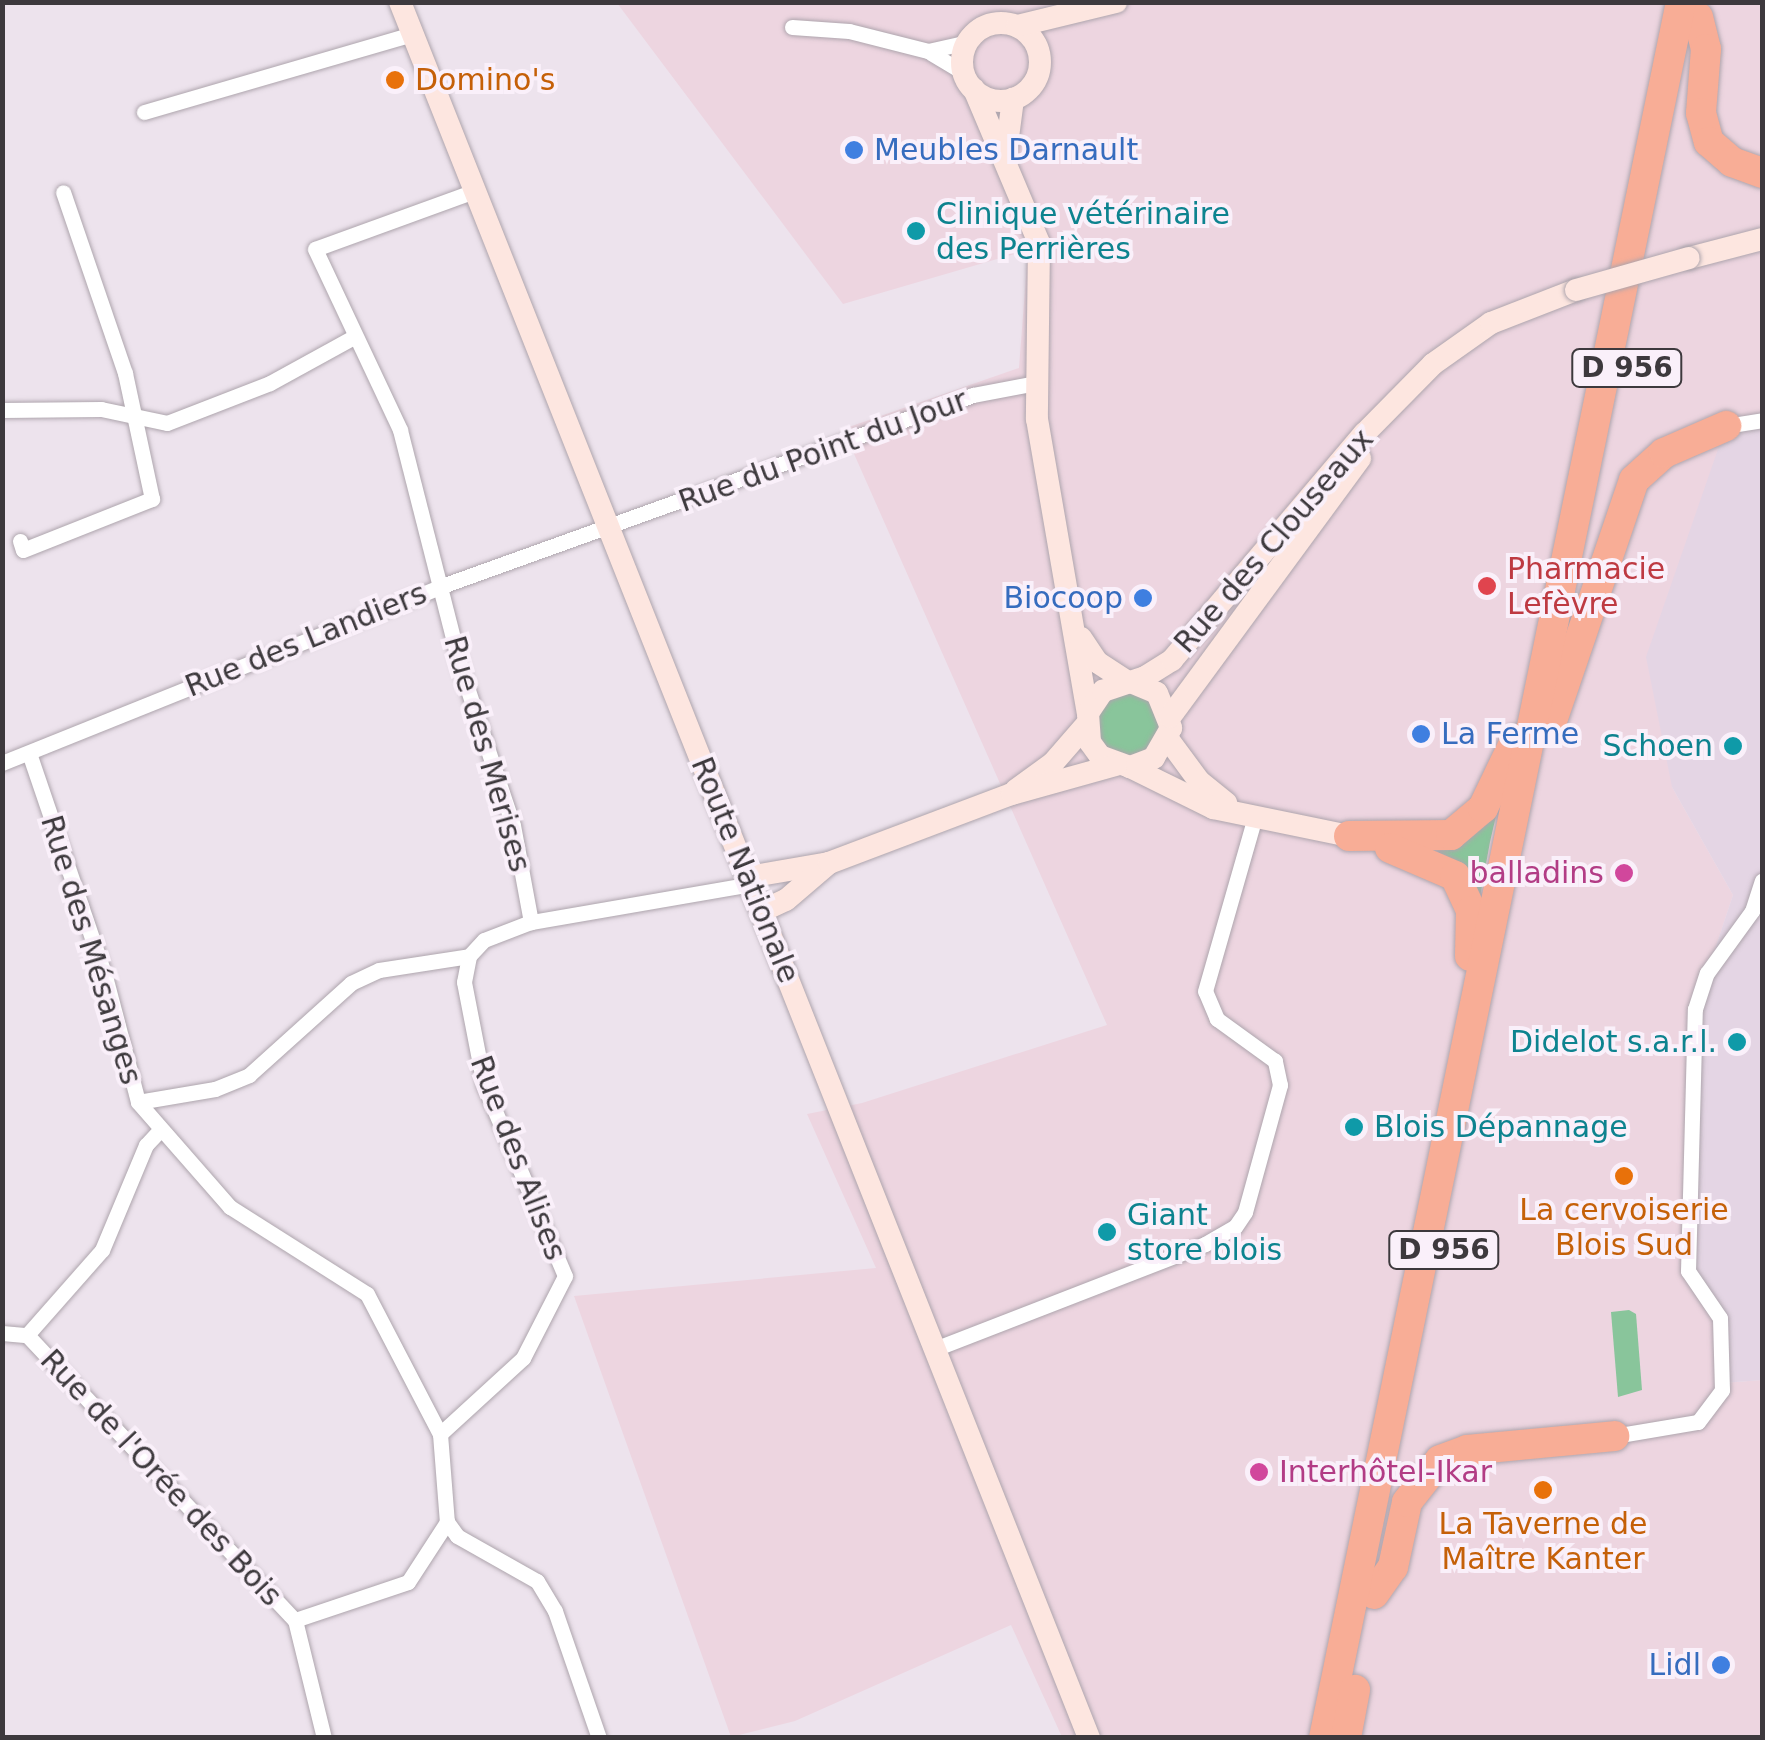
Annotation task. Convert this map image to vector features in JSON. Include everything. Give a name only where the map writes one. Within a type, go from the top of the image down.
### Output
[{"type":"highway","points":[[1693,7],[1706,48],[1703,128],[1732,162],[1762,173]]},
{"type":"highway","name":"D 956","points":[[1324,1738],[1572,534],[1693,7]]},
{"type":"highway","name":"D 956","points":[[1346,1738],[1693,7]]},
{"type":"highway","name":"D 956","points":[[1553,718],[1634,480],[1664,453],[1726,426]]},
{"type":"highway","name":"D 956","points":[[1349,836],[1433,840],[1451,836],[1483,808],[1513,750],[1572,534]]},
{"type":"highway","name":"D 956","points":[[1349,836],[1442,866],[1463,890],[1472,936],[1468,1035]]},
{"type":"highway","points":[[1374,1594],[1393,1567],[1407,1502],[1440,1460],[1467,1450],[1614,1436]]},
{"type":"street","name":"Route Nationale","points":[[400,2],[613,528],[932,1350],[1087,1737]]},
{"type":"street","points":[[792,27],[849,31],[928,51],[955,50],[984,26],[1017,26],[1116,2]]},
{"type":"street","points":[[1005,163],[1005,124],[1013,98],[1032,85],[1039,52],[1082,12]]},
{"type":"street","points":[[1017,26],[1039,52]]},
{"type":"street","points":[[144,112],[412,34]]},
{"type":"street","points":[[968,42],[969,81],[1039,244],[1036,383],[1043,473],[1076,626],[1087,719],[1100,756],[1213,808],[1349,836]]},
{"type":"street","points":[[928,51],[969,81],[1013,98]]},
{"type":"street","name":"Rue des Merises","points":[[477,190],[315,248],[352,338],[400,430],[439,587],[513,826],[531,922]]},
{"type":"street","points":[[20,541],[23,550],[152,498],[130,416],[125,373],[63,192]]},
{"type":"street","name":"Rue des Clouseaux","points":[[1169,728],[1287,554],[1408,388],[1490,323],[1576,290],[1762,238]]},
{"type":"street","points":[[2,410],[50,405],[168,423],[270,382],[352,338]]},
{"type":"street","name":"Rue du Point du Jour","points":[[613,528],[973,395],[1036,383]]},
{"type":"street","points":[[1726,426],[1762,420]]},
{"type":"street","name":"Rue des Landiers","points":[[2,763],[439,587],[613,528]]},
{"type":"street","name":"Rue des Clouseaux","points":[[1130,682],[1172,660],[1287,554]]},
{"type":"street","points":[[1076,626],[1097,662],[1157,693],[1169,728],[1199,782],[1247,815]]},
{"type":"street","points":[[1012,794],[1054,763],[1087,719],[1102,691],[1130,682]]},
{"type":"street","points":[[138,1102],[216,1088],[249,1075],[365,977],[469,956],[484,940],[531,922],[829,864],[1012,794],[1154,758],[1169,728]]},
{"type":"street","name":"Rue des Mésanges","points":[[29,753],[110,990],[138,1102],[230,1208],[367,1294],[440,1434],[447,1522]]},
{"type":"street","points":[[932,1350],[1205,1244],[1235,1226],[1246,1212],[1280,1085],[1275,1061],[1216,1019],[1205,991],[1247,815]]},
{"type":"street","points":[[762,911],[786,900],[829,864]]},
{"type":"street","points":[[1614,1436],[1698,1422],[1722,1390],[1720,1318],[1688,1271],[1695,1010],[1707,973],[1752,911],[1762,881]]},
{"type":"street","name":"Rue des Alises","points":[[440,1434],[523,1358],[565,1276],[484,1086],[464,982],[469,956]]},
{"type":"street","points":[[2,1333],[27,1334],[102,1250],[146,1144],[159,1130]]},
{"type":"street","name":"Rue de l'Orée des Bois","points":[[27,1334],[294,1620],[324,1738]]},
{"type":"street","points":[[294,1620],[408,1582],[447,1522],[457,1536],[537,1582],[555,1611],[598,1738]]},
{"type":"shaded area","points":[[617,3],[1762,3],[1762,420],[1672,787],[1733,895],[1695,1010],[1723,1383],[1762,1380],[1762,1737],[1062,1737],[1011,1625],[795,1721],[731,1737],[574,1296],[876,1268],[807,1114],[862,1103],[1107,1025],[843,429],[1019,368],[1028,250],[843,304]]},
{"type":"shaded area","points":[[1762,420],[1762,1380],[1723,1383],[1720,1318],[1688,1271],[1695,1009],[1733,895],[1672,787],[1646,657],[1726,426]]},
{"type":"green space","points":[[1128,693],[1150,702],[1159,724],[1150,746],[1128,755],[1106,746],[1097,724],[1106,702]]},
{"type":"green space","points":[[1502,790],[1490,842],[1478,908],[1437,850]]},
{"type":"green space","points":[[1629,1310],[1636,1314],[1642,1390],[1618,1397],[1611,1312]]},
{"type":"place","name":"Domino's","points":[[395,80]]},
{"type":"place","name":"Meubles Darnault","points":[[854,150]]},
{"type":"place","name":"Clinique vétérinaire des Perrières","points":[[916,231]]},
{"type":"place","name":"Pharmacie Lefèvre","points":[[1487,586]]},
{"type":"place","name":"Biocoop","points":[[1143,598]]},
{"type":"place","name":"La Ferme","points":[[1421,734]]},
{"type":"place","name":"Schoen","points":[[1733,746]]},
{"type":"place","name":"balladins","points":[[1624,873]]},
{"type":"place","name":"Didelot s.a.r.l.","points":[[1737,1042]]},
{"type":"place","name":"Blois Dépannage","points":[[1354,1127]]},
{"type":"place","name":"La cervoiserie Blois Sud","points":[[1624,1176]]},
{"type":"place","name":"Giant store blois","points":[[1107,1232]]},
{"type":"place","name":"Interhôtel-Ikar","points":[[1259,1472]]},
{"type":"place","name":"La Taverne de Maître Kanter","points":[[1543,1490]]},
{"type":"place","name":"Lidl","points":[[1721,1665]]}]
